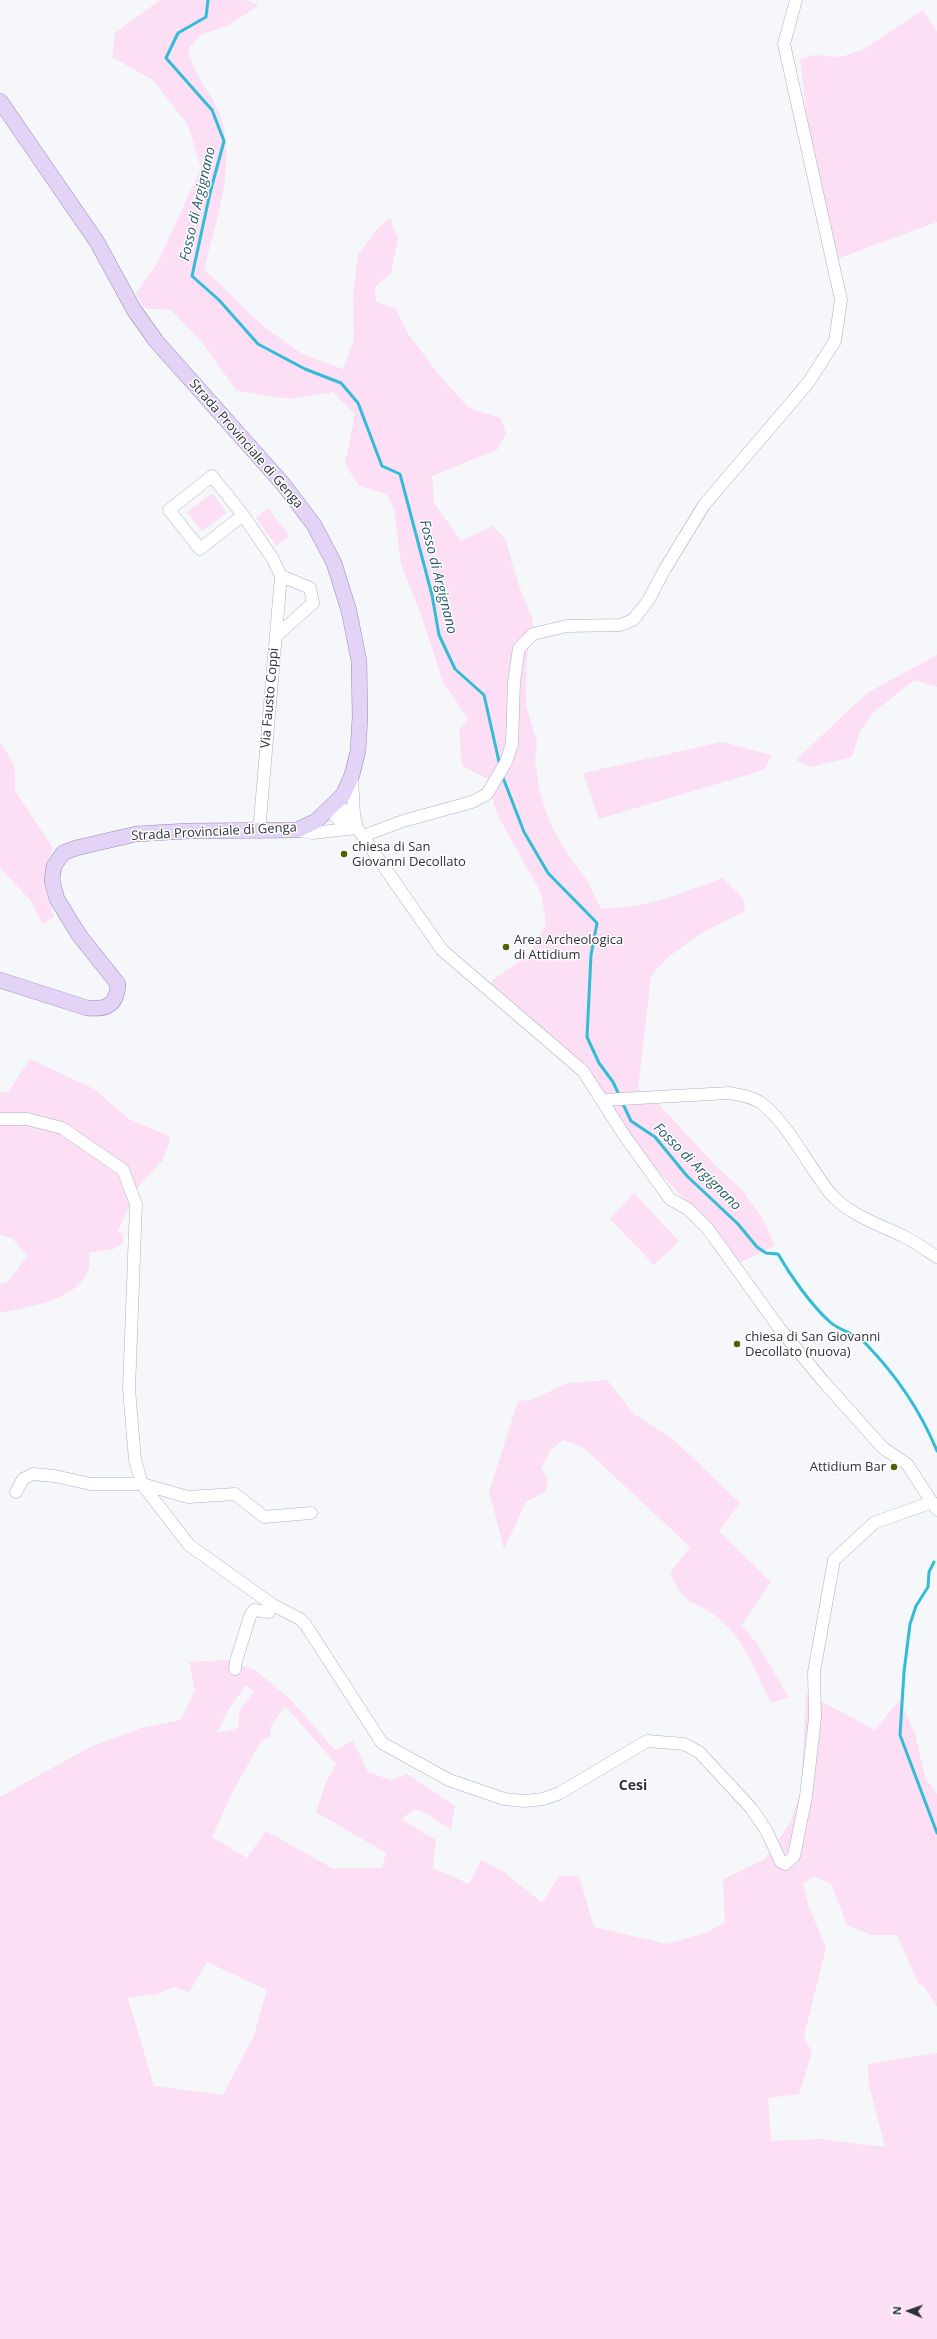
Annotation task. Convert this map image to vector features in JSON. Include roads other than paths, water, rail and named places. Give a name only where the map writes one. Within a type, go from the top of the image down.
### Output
[{"type":"main road","name":"Strada Provinciale di Genga","points":[[0,101],[97,242],[134,310],[156,341],[283,484],[314,525],[334,563],[349,611],[359,661],[360,716],[358,751],[352,775],[342,794],[332,807],[316,821],[297,830],[259,832],[188,831],[136,834],[76,848],[63,853],[54,866],[52,880],[57,899],[79,935],[118,984],[117,995],[112,1003],[100,1010],[87,1008],[0,980]]},
{"type":"street","points":[[297,830],[319,833],[403,821],[472,802],[487,794],[506,762],[512,744],[514,682],[519,648],[533,634],[566,626],[620,624],[633,620],[648,601],[665,569],[704,506],[808,383],[835,341],[841,300],[784,44],[796,0]]},
{"type":"street","points":[[243,515],[200,550],[169,510],[212,476],[243,515],[273,558],[281,576],[276,636]]},
{"type":"street","name":"Via Fausto Coppi","points":[[259,832],[276,636],[313,603],[310,588],[281,576]]},
{"type":"street","points":[[352,775],[355,828]]},
{"type":"street","points":[[0,1119],[27,1119],[62,1128],[123,1170],[136,1204],[129,1389],[135,1460],[142,1484],[189,1545],[273,1605],[300,1619],[305,1624],[382,1743],[449,1780],[504,1799],[524,1801],[543,1799],[560,1793],[648,1741],[684,1744],[699,1752],[751,1808],[766,1830],[781,1862],[785,1864],[794,1856],[806,1796],[816,1712],[814,1672],[834,1560],[874,1523],[934,1506],[907,1464],[882,1448],[780,1329],[708,1229],[688,1209],[670,1199],[605,1100],[583,1071],[442,950],[355,828],[335,816],[332,807]]},
{"type":"street","points":[[605,1100],[729,1093],[746,1096],[761,1104],[780,1124],[831,1193],[845,1206],[866,1220],[904,1237],[937,1258]]},
{"type":"street","points":[[16,1492],[23,1479],[33,1474],[55,1476],[90,1484],[142,1484],[188,1496],[235,1494],[264,1517],[311,1512]]},
{"type":"street","points":[[235,1669],[236,1661],[250,1616],[254,1610],[269,1612],[273,1605]]},
{"type":"waterway","name":"Fosso di Argignano","points":[[208,0],[206,17],[178,33],[166,58],[212,110],[224,141],[210,193],[192,276],[219,300],[258,344],[305,369],[341,383],[358,403],[382,466],[400,474],[432,595],[439,635],[455,669],[484,695],[500,766]]},
{"type":"waterway","name":"Fosso di Argignano","points":[[502,775],[524,832],[548,873],[597,923],[591,955],[587,1037],[599,1063],[613,1082],[620,1097]]},
{"type":"waterway","name":"Fosso di Argignano","points":[[622,1102],[631,1121],[655,1137],[687,1176],[738,1224],[757,1247],[766,1253],[778,1254],[801,1290],[823,1315],[834,1325],[862,1341],[888,1368],[907,1394],[931,1436],[937,1451]]},
{"type":"waterway","points":[[934,1562],[929,1572],[928,1587],[916,1606],[910,1624],[904,1672],[900,1735],[937,1833]]},
{"type":"place","name":"chiesa di San Giovanni Decollato","points":[[344,854]]},
{"type":"place","name":"Area Archeologica di Attidium","points":[[506,947]]},
{"type":"place","name":"chiesa di San Giovanni Decollato (nuova)","points":[[737,1344]]},
{"type":"place","name":"Attidium Bar","points":[[894,1467]]},
{"type":"district","name":"Cesi","points":[[633,1786]]}]
